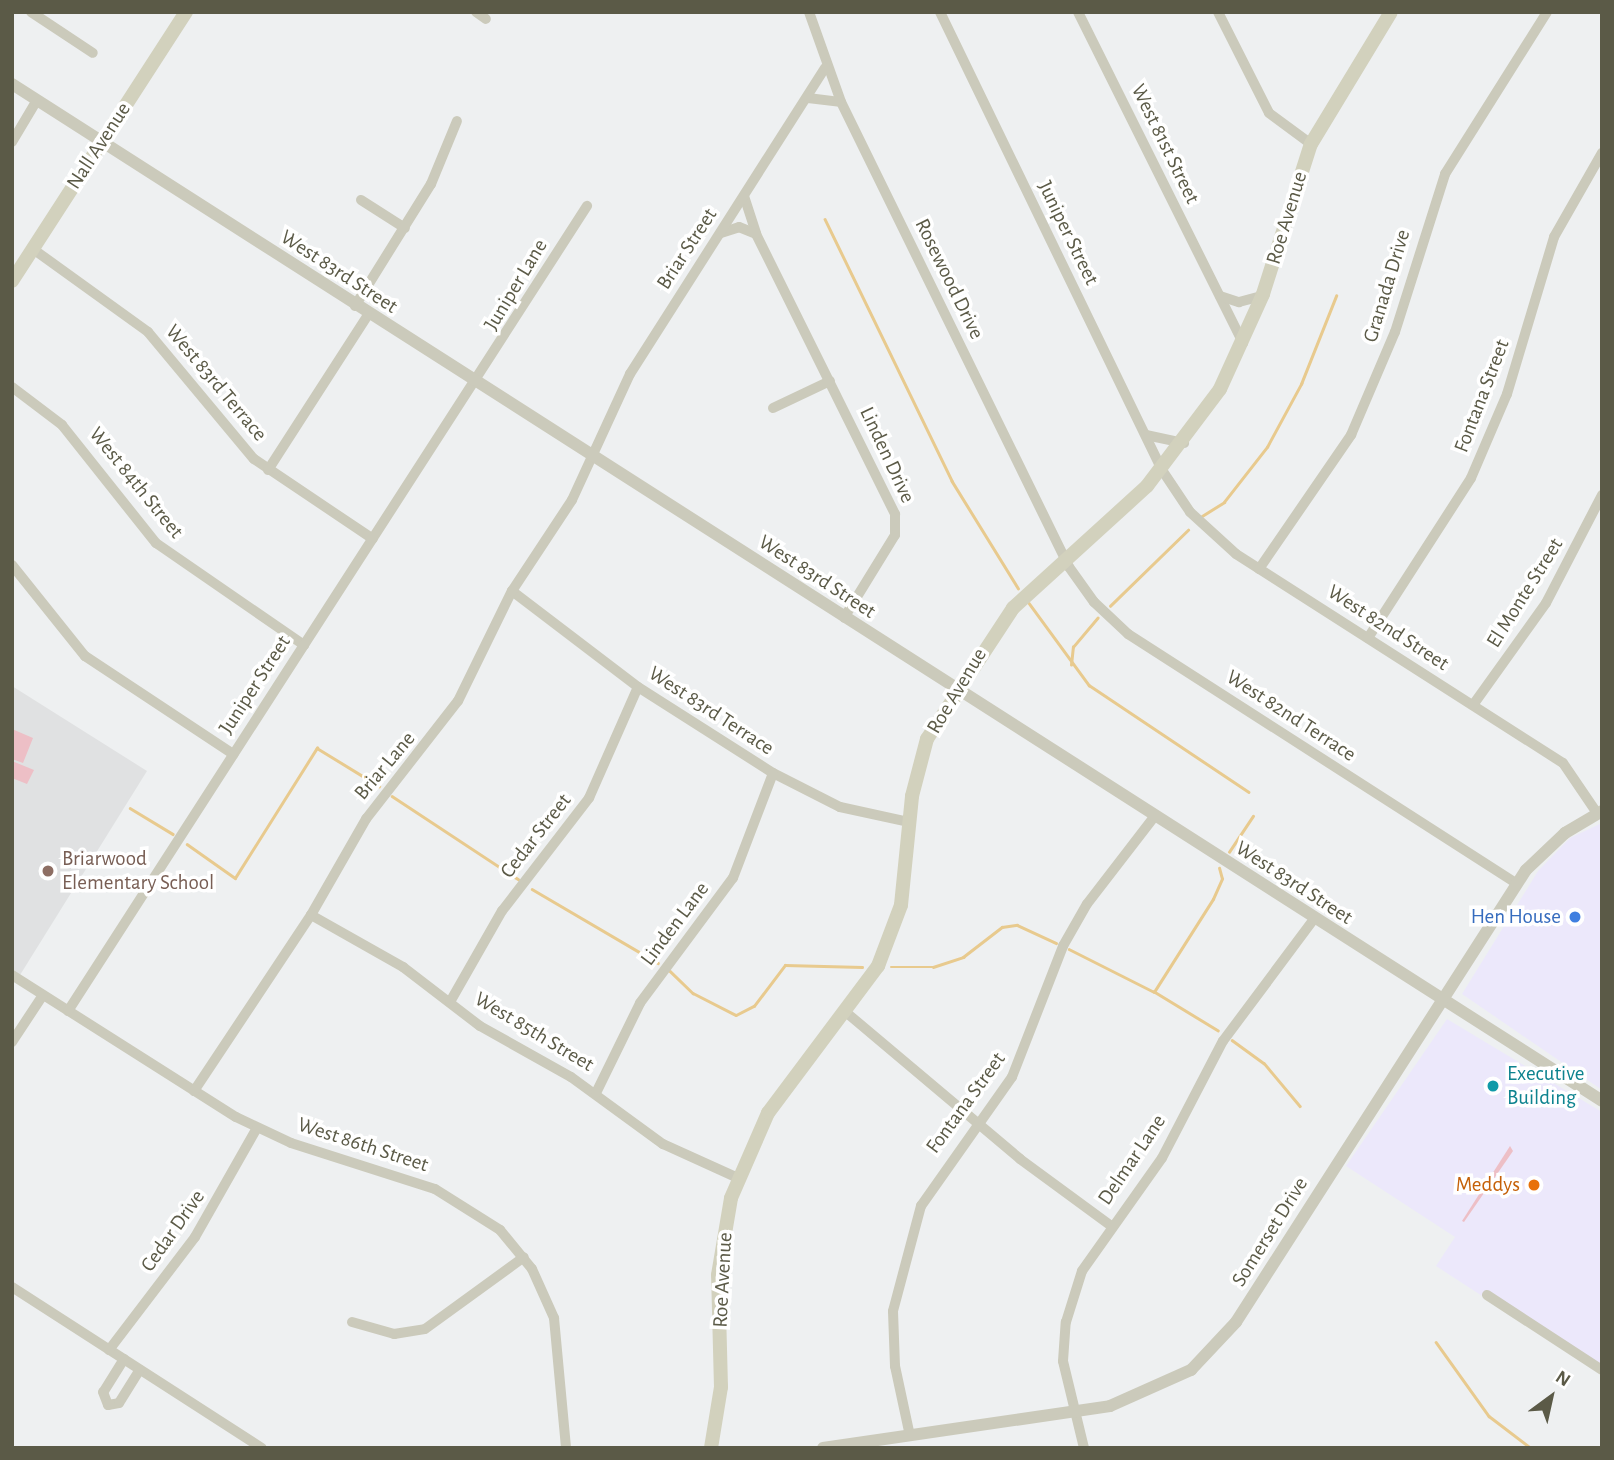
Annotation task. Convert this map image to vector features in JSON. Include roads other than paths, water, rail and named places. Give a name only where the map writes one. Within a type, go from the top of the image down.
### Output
[{"type":"main road","name":"Nall Avenue","points":[[12,281],[186,12]]},
{"type":"main road","name":"Roe Avenue","points":[[711,1448],[721,1387],[718,1275],[738,1178],[784,1090],[848,1014],[878,966],[901,905],[909,822],[921,757],[955,690],[1013,608],[1162,470],[1184,443],[1243,343],[1264,294],[1311,144],[1391,12]]},
{"type":"street","points":[[31,12],[93,53]]},
{"type":"street","points":[[476,12],[486,19]]},
{"type":"street","name":"Rosewood Drive","points":[[810,12],[825,68],[1066,558]]},
{"type":"street","name":"Juniper Street","points":[[940,12],[1162,470]]},
{"type":"street","name":"West 81st Street","points":[[1078,12],[1243,343]]},
{"type":"street","points":[[1218,12],[1269,113],[1311,144]]},
{"type":"street","name":"Granada Drive","points":[[1259,569],[1351,435],[1395,332],[1445,174],[1547,12]]},
{"type":"street","name":"Briar Street","points":[[591,456],[630,374],[825,68]]},
{"type":"street","name":"West 83rd Street","points":[[12,84],[955,690],[1602,1101]]},
{"type":"street","points":[[808,97],[841,102]]},
{"type":"street","points":[[12,142],[37,100]]},
{"type":"street","points":[[355,306],[405,228],[457,121]]},
{"type":"street","name":"Fontana Street","points":[[1368,638],[1471,478],[1507,394],[1554,237],[1602,153]]},
{"type":"street","name":"Linden Drive","points":[[744,196],[756,234],[830,381],[896,525],[844,618]]},
{"type":"street","points":[[361,200],[405,228]]},
{"type":"street","name":"Juniper Lane","points":[[476,383],[587,206]]},
{"type":"street","points":[[720,233],[734,227],[756,234]]},
{"type":"street","name":"West 83rd Terrace","points":[[33,249],[148,332],[229,433],[268,470],[373,539]]},
{"type":"street","points":[[1217,293],[1239,303],[1264,294]]},
{"type":"street","points":[[268,470],[368,314]]},
{"type":"street","points":[[773,408],[830,381]]},
{"type":"street","name":"Juniper Street","points":[[68,1011],[476,383]]},
{"type":"street","name":"West 84th Street","points":[[12,387],[62,425],[156,543],[304,645]]},
{"type":"street","points":[[1146,435],[1184,443]]},
{"type":"street","name":"Briar Lane","points":[[194,1091],[311,915],[366,819],[458,701],[512,592],[557,526],[591,456]]},
{"type":"street","name":"West 82nd Street","points":[[1162,470],[1204,527],[1259,569],[1568,767],[1599,812]]},
{"type":"street","name":"El Monte Street","points":[[1473,705],[1546,603],[1602,495]]},
{"type":"street","name":"West 82nd Terrace","points":[[1066,558],[1094,602],[1128,634],[1517,884]]},
{"type":"street","points":[[14,570],[85,656],[233,754]]},
{"type":"street","name":"West 83rd Terrace","points":[[512,592],[638,687],[773,773],[840,807],[909,822]]},
{"type":"street","name":"Cedar Street","points":[[450,1002],[502,911],[589,797],[638,687]]},
{"type":"street","name":"Linden Lane","points":[[596,1093],[640,1003],[733,878],[773,773]]},
{"type":"street","name":"Somerset Drive","points":[[823,1448],[1073,1413],[1154,1392],[1221,1342],[1517,884],[1548,846],[1599,812]]},
{"type":"street","name":"Fontana Street","points":[[910,1436],[893,1343],[902,1260],[933,1183],[1020,1063],[1074,926],[1154,817]]},
{"type":"street","name":"West 85th Street","points":[[311,915],[596,1093],[663,1144],[738,1178]]},
{"type":"street","name":"Delmar Lane","points":[[1084,1448],[1064,1381],[1066,1322],[1082,1271],[1110,1225],[1162,1158],[1229,1031],[1314,919]]},
{"type":"street","name":"West 86th Street","points":[[12,975],[257,1128],[453,1197],[493,1224],[524,1257],[554,1318],[566,1448]]},
{"type":"street","points":[[12,1042],[43,995]]},
{"type":"street","points":[[848,1014],[978,1122],[1110,1225]]},
{"type":"street","name":"Cedar Drive","points":[[109,1350],[195,1237],[257,1128]]},
{"type":"street","points":[[352,1322],[394,1334],[425,1329],[524,1257]]},
{"type":"street","points":[[12,1287],[262,1448]]},
{"type":"street","points":[[1487,1296],[1602,1370]]},
{"type":"street","points":[[124,1359],[103,1392],[108,1405],[120,1403],[141,1370]]},
{"type":"waterway","points":[[825,219],[952,481],[1018,588]]},
{"type":"waterway","points":[[1202,516],[1224,502],[1267,447],[1301,384],[1336,296]]},
{"type":"waterway","points":[[1110,606],[1188,530]]},
{"type":"waterway","points":[[1029,603],[1089,685],[1249,792]]},
{"type":"waterway","points":[[1071,665],[1073,647],[1097,618]]},
{"type":"waterway","points":[[187,844],[235,878],[317,748],[379,786]]},
{"type":"waterway","points":[[392,796],[518,879]]},
{"type":"waterway","points":[[130,808],[173,834]]},
{"type":"waterway","points":[[1229,852],[1253,816]]},
{"type":"waterway","points":[[1218,1031],[1154,992],[1213,899],[1222,879],[1219,868]]},
{"type":"waterway","points":[[532,889],[658,963]]},
{"type":"waterway","points":[[891,967],[933,967],[963,957],[1002,927],[1017,925],[1056,943]]},
{"type":"waterway","points":[[1069,949],[1154,992]]},
{"type":"waterway","points":[[670,971],[693,993],[736,1015],[754,1006],[785,965],[862,967]]},
{"type":"waterway","points":[[1232,1040],[1264,1063],[1300,1106]]},
{"type":"waterway","points":[[1436,1342],[1489,1416],[1531,1448]]},
{"type":"place","name":"Briarwood Elementary School","points":[[48,871]]},
{"type":"place","name":"Hen House","points":[[1575,917]]},
{"type":"place","name":"Executive Building","points":[[1493,1086]]},
{"type":"place","name":"Meddys","points":[[1534,1185]]}]
